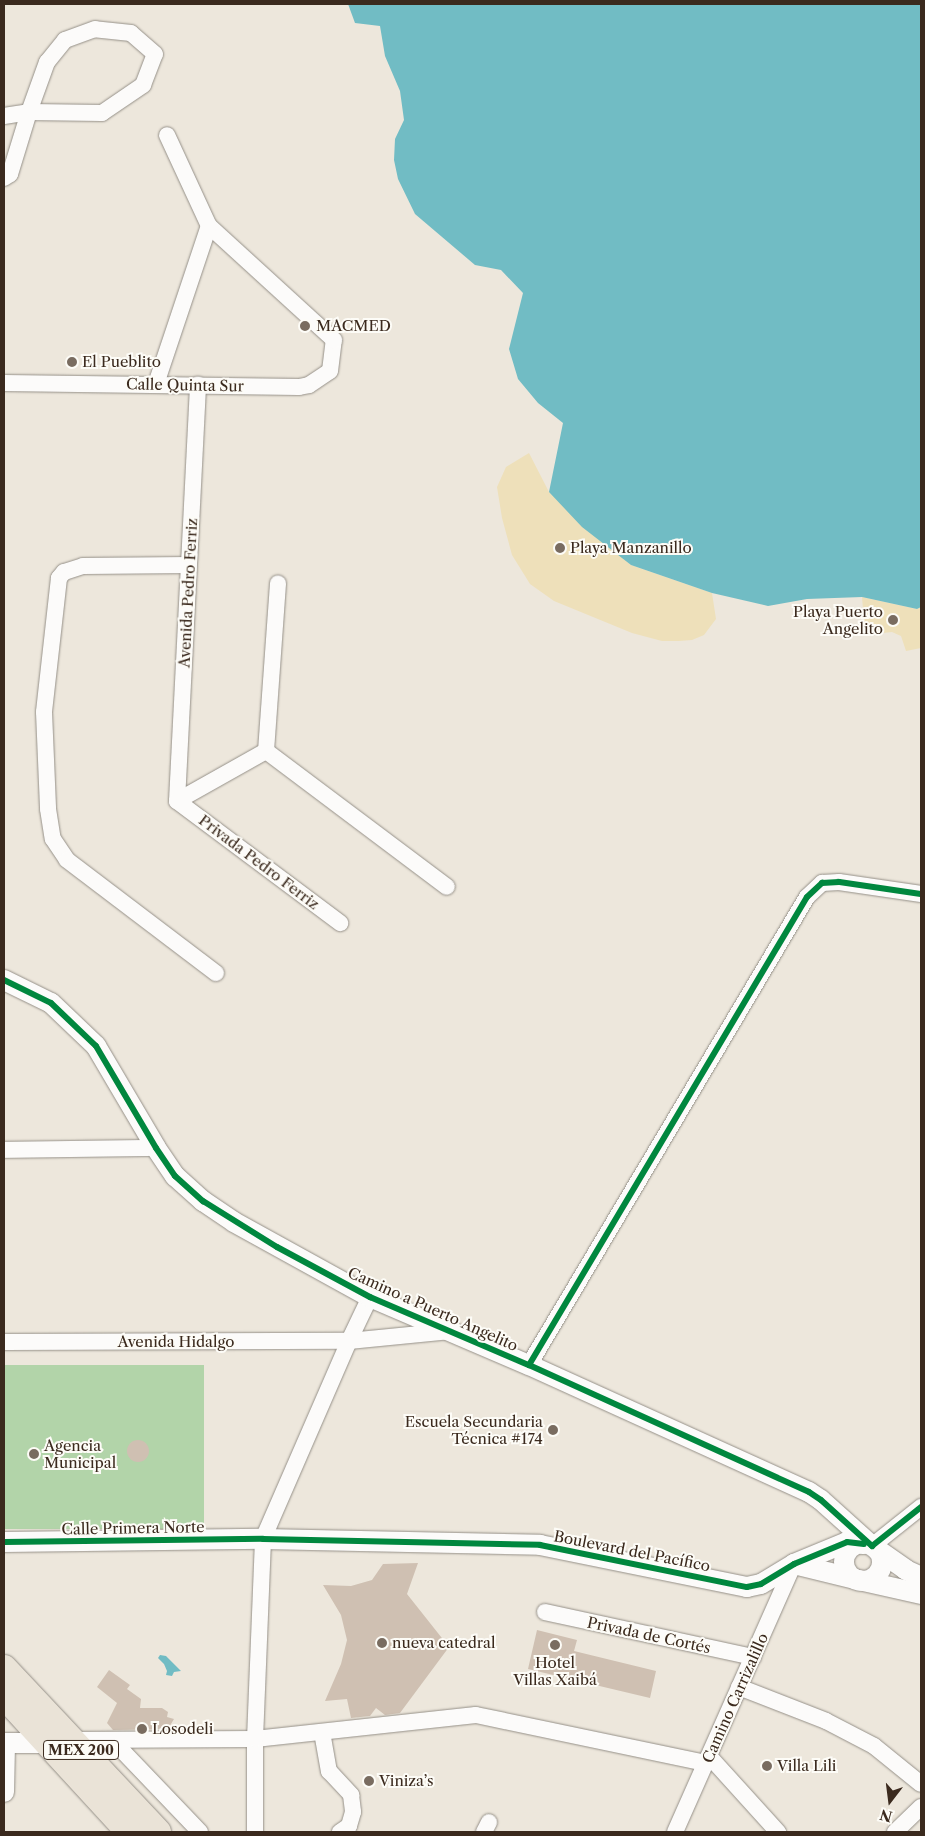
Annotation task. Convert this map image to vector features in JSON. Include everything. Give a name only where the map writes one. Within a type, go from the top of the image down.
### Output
[{"type":"highway","name":"MEX 200","points":[[4,1668],[129,1832]]},
{"type":"highway","name":"MEX 200","points":[[4,1696],[59,1742],[158,1832]]},
{"type":"street","points":[[4,116],[29,112],[102,113],[143,86],[155,54],[131,33],[95,29],[65,40],[46,62],[29,112],[10,174],[4,178]]},
{"type":"street","points":[[156,384],[209,226],[167,135]]},
{"type":"street","name":"Calle Quinta Sur","points":[[4,383],[299,387],[310,385],[330,371],[334,340],[209,226]]},
{"type":"street","name":"Avenida Pedro Ferriz","points":[[177,801],[198,385]]},
{"type":"street","points":[[190,565],[83,566],[64,572],[59,578],[44,712],[48,808],[52,839],[67,860],[216,973]]},
{"type":"street","points":[[266,751],[278,583]]},
{"type":"street","points":[[177,801],[266,751]]},
{"type":"street","points":[[266,751],[447,887]]},
{"type":"street","name":"Privada Pedro Ferriz","points":[[177,801],[340,923]]},
{"type":"street","points":[[530,1365],[807,897],[822,883],[839,882],[921,894]]},
{"type":"street","name":"Camino a Puerto Angelito","points":[[4,980],[51,1003],[96,1046],[156,1148],[175,1176],[211,1206],[277,1247],[370,1297],[530,1365],[809,1492],[858,1544],[921,1576]]},
{"type":"street","points":[[4,1150],[156,1148]]},
{"type":"street","points":[[255,1832],[255,1739],[263,1539],[370,1297]]},
{"type":"street","name":"Avenida Hidalgo","points":[[4,1342],[349,1341],[451,1331]]},
{"type":"street","points":[[858,1544],[881,1556],[880,1569],[872,1578],[857,1580],[846,1570],[858,1544],[921,1507]]},
{"type":"street","name":"Calle Primera Norte","points":[[4,1542],[263,1539]]},
{"type":"street","name":"Boulevard del Pacífico","points":[[263,1539],[540,1546],[747,1586],[761,1584],[794,1564],[858,1544]]},
{"type":"street","points":[[794,1564],[921,1594]]},
{"type":"street","name":"Camino Carrizalillo","points":[[675,1832],[794,1564]]},
{"type":"street","name":"Privada de Cortés","points":[[545,1612],[753,1657]]},
{"type":"street","points":[[739,1687],[826,1721],[874,1746],[921,1784]]},
{"type":"street","points":[[4,1792],[4,1743],[255,1739],[476,1716],[707,1759],[778,1832]]},
{"type":"street","points":[[322,1732],[329,1771],[351,1795],[353,1812],[349,1826],[340,1832]]},
{"type":"street","points":[[113,1741],[200,1832]]},
{"type":"street","points":[[895,1832],[921,1807]]},
{"type":"green space","points":[[4,1365],[204,1365],[204,1529],[4,1529]]},
{"type":"sand","name":"Playa Manzanillo","points":[[529,453],[549,492],[631,565],[712,593],[716,619],[704,635],[692,640],[662,641],[632,633],[554,601],[530,584],[512,555],[502,518],[497,487],[506,467]]},
{"type":"sand","name":"Playa Puerto Angelito","points":[[862,597],[917,609],[921,607],[921,648],[906,651],[901,636],[892,632],[865,635]]},
{"type":"water","points":[[348,4],[921,4],[921,607],[917,609],[862,597],[807,599],[768,606],[712,593],[631,565],[582,527],[549,492],[563,423],[538,403],[518,379],[509,349],[523,293],[501,270],[475,265],[415,214],[398,179],[394,160],[395,139],[404,120],[400,91],[385,56],[380,26],[355,23]]},
{"type":"water","points":[[160,1655],[166,1656],[181,1671],[174,1672],[172,1676],[166,1675],[167,1671],[164,1664],[158,1658]]},
{"type":"building","points":[[138,1440],[146,1443],[149,1451],[146,1459],[138,1462],[130,1459],[127,1451],[130,1443]]},
{"type":"building","points":[[418,1563],[407,1594],[449,1647],[400,1713],[385,1715],[376,1708],[370,1716],[351,1718],[347,1699],[325,1701],[341,1664],[347,1640],[341,1615],[323,1585],[351,1586],[372,1580],[383,1564]]},
{"type":"building","points":[[537,1630],[577,1640],[574,1651],[656,1671],[650,1698],[528,1669]]},
{"type":"building","points":[[109,1670],[130,1685],[127,1689],[141,1699],[140,1708],[162,1708],[168,1712],[167,1717],[174,1719],[168,1729],[113,1730],[107,1723],[117,1703],[97,1687]]},
{"type":"cycle path","points":[[529,1365],[807,897],[822,883],[839,882],[921,894]]},
{"type":"cycle path","points":[[4,980],[51,1003],[96,1046],[156,1148],[175,1176],[203,1201],[277,1247],[370,1297],[529,1365],[809,1492],[821,1500],[872,1546],[921,1507]]},
{"type":"cycle path","points":[[4,1542],[263,1539],[540,1545],[747,1587],[761,1584],[794,1564],[847,1542],[864,1544]]},
{"type":"place","name":"MACMED","points":[[305,326]]},
{"type":"place","name":"El Pueblito","points":[[72,362]]},
{"type":"place","name":"Playa Manzanillo","points":[[560,548]]},
{"type":"place","name":"Playa Puerto Angelito","points":[[893,620]]},
{"type":"place","name":"Escuela Secundaria Técnica #174","points":[[553,1430]]},
{"type":"place","name":"Agencia Municipal","points":[[34,1454]]},
{"type":"place","name":"nueva catedral","points":[[382,1643]]},
{"type":"place","name":"Hotel Villas Xaibá","points":[[555,1645]]},
{"type":"place","name":"Losodeli","points":[[142,1729]]},
{"type":"place","name":"Villa Lili","points":[[767,1766]]},
{"type":"place","name":"Viniza’s","points":[[369,1781]]}]
